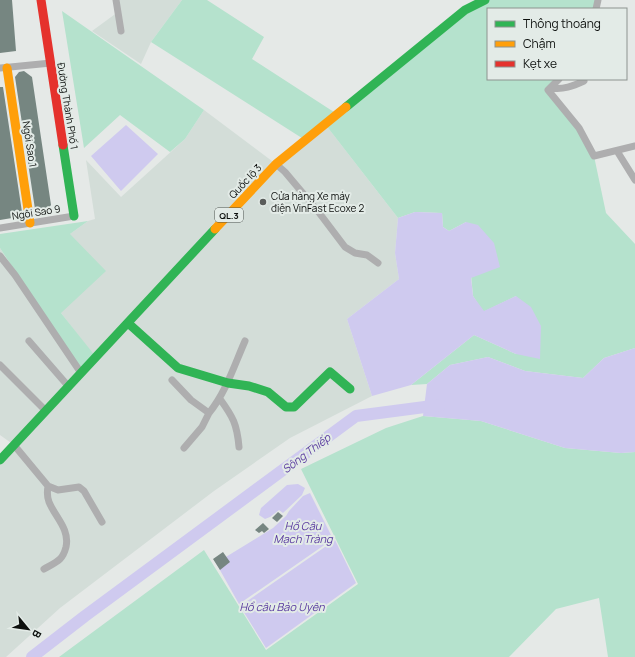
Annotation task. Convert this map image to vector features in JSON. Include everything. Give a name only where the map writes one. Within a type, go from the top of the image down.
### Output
[{"type":"main road","name":"Đường Thành Phố 1","points":[[41,0],[74,216]]},
{"type":"main road","name":"Quốc lộ 3","points":[[0,460],[276,164],[465,10],[485,0]]},
{"type":"main road","name":"Ngôi Sao 1","points":[[3,68],[30,223]]},
{"type":"main road","points":[[128,323],[178,368],[228,383],[249,386],[268,392],[286,407],[294,407],[330,372],[350,389]]},
{"type":"street","points":[[116,0],[121,30]]},
{"type":"street","points":[[3,68],[51,63]]},
{"type":"street","points":[[558,80],[548,90],[579,128],[594,156],[635,146]]},
{"type":"street","points":[[551,88],[559,89],[571,87],[584,81]]},
{"type":"street","points":[[617,151],[635,180]]},
{"type":"street","points":[[276,164],[285,172],[317,210],[345,247],[355,253],[366,255],[378,263]]},
{"type":"street","name":"Ngôi Sao 9","points":[[0,228],[74,216]]},
{"type":"street","points":[[0,256],[15,275],[80,373]]},
{"type":"street","points":[[29,341],[68,387]]},
{"type":"street","points":[[184,448],[202,427],[220,399],[245,341]]},
{"type":"street","points":[[0,365],[46,411]]},
{"type":"street","points":[[172,380],[190,400],[209,414]]},
{"type":"street","points":[[220,399],[232,415],[238,433],[239,447]]},
{"type":"street","points":[[14,445],[48,486],[58,490],[79,487],[84,490],[102,522]]},
{"type":"street","points":[[44,569],[61,558],[67,541],[62,523],[49,501],[47,494],[48,486]]},
{"type":"shaded area","points":[[116,0],[182,0],[151,42],[141,64],[92,31],[118,12]]},
{"type":"shaded area","points":[[204,110],[276,164],[325,124],[398,218],[395,253],[399,279],[347,319],[372,396],[290,438],[214,491],[60,608],[6,657],[0,657],[0,460],[14,445],[0,435],[0,248],[81,373],[95,357],[61,313],[70,234],[88,221],[95,219],[86,160],[121,197],[185,139]]},
{"type":"green space","points":[[182,0],[207,0],[264,37],[252,59],[337,114],[485,0],[599,0],[597,8],[487,8],[487,80],[554,80],[548,91],[579,128],[594,156],[606,213],[635,244],[635,348],[604,358],[583,378],[525,371],[488,357],[450,365],[427,384],[411,385],[474,335],[516,354],[516,296],[483,312],[473,296],[466,222],[449,231],[443,227],[442,213],[415,212],[398,218],[325,124],[305,140],[151,42]]},
{"type":"green space","points":[[62,11],[204,110],[185,139],[170,152],[120,115],[84,148]]},
{"type":"green space","points":[[88,221],[70,234],[106,271],[61,313],[96,357],[81,373],[0,248],[0,234]]},
{"type":"green space","points":[[423,416],[481,421],[565,448],[621,453],[635,452],[635,657],[608,657],[599,598],[556,609],[509,657],[59,657],[204,550],[266,650],[358,584],[301,469],[386,428]]},
{"type":"water","points":[[126,125],[158,154],[121,191],[91,156]]},
{"type":"water","points":[[415,212],[442,213],[443,227],[449,231],[466,222],[478,225],[494,243],[500,267],[471,278],[473,296],[484,311],[516,296],[531,307],[541,326],[540,359],[516,354],[474,335],[411,385],[372,396],[347,319],[399,279],[395,253],[398,218]]},
{"type":"water","points":[[635,348],[635,452],[621,453],[565,448],[481,421],[423,416],[427,384],[450,365],[488,357],[525,371],[583,378],[604,358]]},
{"type":"water","points":[[298,484],[305,488],[302,495],[283,513],[279,510],[265,519],[259,515],[261,508],[287,485]]},
{"type":"water","name":"Hồ Câu Mạch Tràng","points":[[310,493],[333,539],[239,604],[216,563],[273,528],[286,516],[303,496]]},
{"type":"water","name":"Hồ câu Bảo Uyên","points":[[335,540],[356,583],[266,648],[240,606]]},
{"type":"building","points":[[0,0],[12,0],[16,51],[0,53]]},
{"type":"building","points":[[24,71],[32,77],[51,205],[45,213],[41,213],[35,209],[15,77],[19,72]]},
{"type":"building","points":[[0,87],[3,87],[22,212],[18,217],[0,220]]},
{"type":"building","points":[[278,512],[283,516],[277,522],[272,518]]},
{"type":"building","points":[[263,523],[269,529],[264,533],[262,531],[259,533],[255,530]]},
{"type":"building","points":[[223,552],[230,562],[220,570],[213,559]]},
{"type":"waterway","name":"Sông Thiếp","points":[[32,657],[85,616],[356,416],[440,405]]},
{"type":"traffic: fast","points":[[346,107],[465,10],[485,0]]},
{"type":"traffic: fast","points":[[63,145],[74,216]]},
{"type":"traffic: fast","points":[[0,460],[215,229]]},
{"type":"traffic: fast","points":[[128,323],[178,368],[228,383],[249,386],[268,392],[286,407],[294,407],[330,372],[350,389]]},
{"type":"traffic: slow","points":[[7,68],[30,223]]},
{"type":"traffic: slow","points":[[215,229],[276,164],[346,107]]},
{"type":"traffic: jam","points":[[41,0],[63,145]]},
{"type":"place","name":"Cửa hàng Xe máy điện VinFast Ecoxe 2","points":[[263,202]]}]
